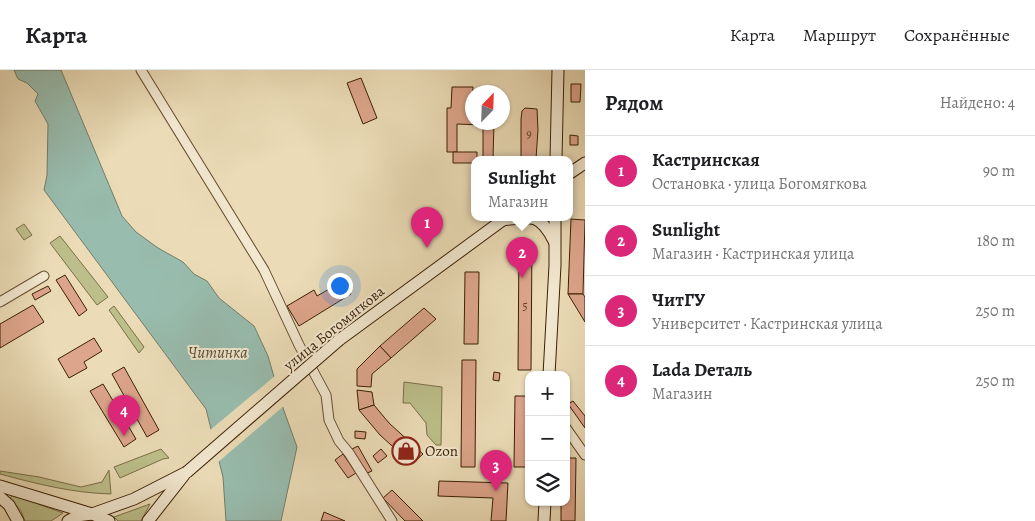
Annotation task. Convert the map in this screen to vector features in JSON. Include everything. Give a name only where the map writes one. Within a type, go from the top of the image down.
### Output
[{"type":"main road","points":[[556,156],[558,70]]},
{"type":"main road","points":[[573,171],[585,163]]},
{"type":"main road","name":"улица Богомягкова","points":[[186,472],[339,340],[501,221]]},
{"type":"main road","points":[[540,221],[548,229],[554,241]]},
{"type":"main road","points":[[549,371],[555,265],[555,221]]},
{"type":"main road","points":[[68,521],[77,516],[92,514],[134,499],[186,472]]},
{"type":"main road","points":[[148,521],[186,472]]},
{"type":"main road","points":[[0,486],[109,521]]},
{"type":"main road","points":[[0,497],[9,505],[18,521]]},
{"type":"main road","points":[[544,521],[545,506]]},
{"type":"street","points":[[140,70],[264,270],[298,344],[326,395],[329,420],[339,441],[349,453],[392,521]]},
{"type":"street","points":[[0,302],[44,276]]},
{"type":"street","points":[[570,434],[585,455]]},
{"type":"green space","points":[[24,224],[32,235],[24,240],[16,229]]},
{"type":"green space","points":[[60,236],[108,297],[97,305],[50,243]]},
{"type":"green space","points":[[114,306],[144,347],[139,353],[109,310]]},
{"type":"green space","points":[[404,382],[442,387],[441,445],[436,445],[427,435],[426,423],[410,403],[403,403]]},
{"type":"green space","points":[[161,449],[169,458],[120,478],[114,467]]},
{"type":"green space","points":[[109,470],[111,494],[69,490],[0,474],[0,471],[39,477],[81,487],[102,482]]},
{"type":"green space","points":[[13,495],[63,513],[51,521],[25,521],[21,511],[10,498]]},
{"type":"green space","points":[[150,504],[141,521],[118,521],[114,517]]},
{"type":"water","name":"Читинка","points":[[14,70],[61,70],[122,216],[136,232],[158,248],[183,262],[194,274],[207,281],[219,298],[254,326],[268,356],[297,447],[281,521],[226,521],[223,477],[206,409],[44,190],[47,175],[48,124],[35,101],[38,94],[27,83],[18,79]]},
{"type":"pier","points":[[276,375],[285,405],[217,463],[209,431]]},
{"type":"building","points":[[361,78],[377,118],[363,124],[347,83]]},
{"type":"building","points":[[571,84],[581,84],[580,102],[571,102]]},
{"type":"building","points":[[452,87],[465,87],[465,124],[457,124],[457,152],[447,152],[447,108],[451,108]]},
{"type":"building","points":[[525,108],[537,109],[536,156],[521,156],[522,111]]},
{"type":"building","points":[[483,130],[494,130],[493,156],[483,156]]},
{"type":"building","points":[[570,135],[578,136],[578,145],[570,145]]},
{"type":"building","points":[[453,152],[477,152],[477,156],[471,156],[471,163],[453,163]]},
{"type":"building","points":[[573,219],[585,220],[583,294],[568,294],[571,221]]},
{"type":"building","points":[[519,241],[532,242],[531,370],[518,370]]},
{"type":"building","points":[[465,272],[479,272],[478,344],[464,344]]},
{"type":"building","points":[[65,275],[87,310],[79,316],[56,280]]},
{"type":"building","points":[[343,281],[351,294],[299,326],[287,306],[314,290],[317,296]]},
{"type":"building","points":[[48,286],[51,291],[35,300],[32,294]]},
{"type":"building","points":[[568,294],[583,294],[585,297],[585,322]]},
{"type":"building","points":[[33,305],[44,322],[0,348],[0,324]]},
{"type":"building","points":[[424,308],[436,319],[391,358],[380,346]]},
{"type":"building","points":[[94,338],[102,351],[84,362],[87,368],[69,378],[58,359]]},
{"type":"building","points":[[380,346],[391,358],[372,374],[371,387],[357,386],[357,369]]},
{"type":"building","points":[[462,360],[476,360],[475,467],[461,467]]},
{"type":"building","points":[[124,367],[159,430],[147,437],[112,374]]},
{"type":"building","points":[[494,372],[500,373],[499,381],[493,380]]},
{"type":"building","points":[[103,384],[136,439],[124,447],[90,391]]},
{"type":"building","points":[[357,390],[372,392],[374,405],[359,410]]},
{"type":"building","points":[[515,396],[525,396],[525,467],[514,467]]},
{"type":"building","points":[[573,401],[585,416],[585,428],[570,407],[570,403]]},
{"type":"building","points":[[374,405],[389,423],[423,454],[412,464],[380,435],[359,410]]},
{"type":"building","points":[[355,431],[366,432],[365,439],[355,438]]},
{"type":"building","points":[[358,446],[372,471],[365,474],[352,449]]},
{"type":"building","points":[[381,449],[387,456],[378,463],[373,456]]},
{"type":"building","points":[[343,454],[356,473],[348,478],[335,460]]},
{"type":"building","points":[[570,458],[576,458],[575,521],[561,521],[561,506],[570,506]]},
{"type":"building","points":[[439,481],[508,483],[506,521],[491,521],[493,498],[438,496]]},
{"type":"building","points":[[392,490],[423,521],[405,521],[383,498]]},
{"type":"building","points":[[324,512],[345,521],[321,521]]},
{"type":"place","name":"Кастринская","points":[[427,248]]},
{"type":"place","name":"Sunlight","points":[[522,278]]},
{"type":"place","name":"Lada Dеталь","points":[[124,436]]},
{"type":"place","name":"Ozon","points":[[406,451]]},
{"type":"place","name":"ЧитГУ","points":[[496,491]]}]
